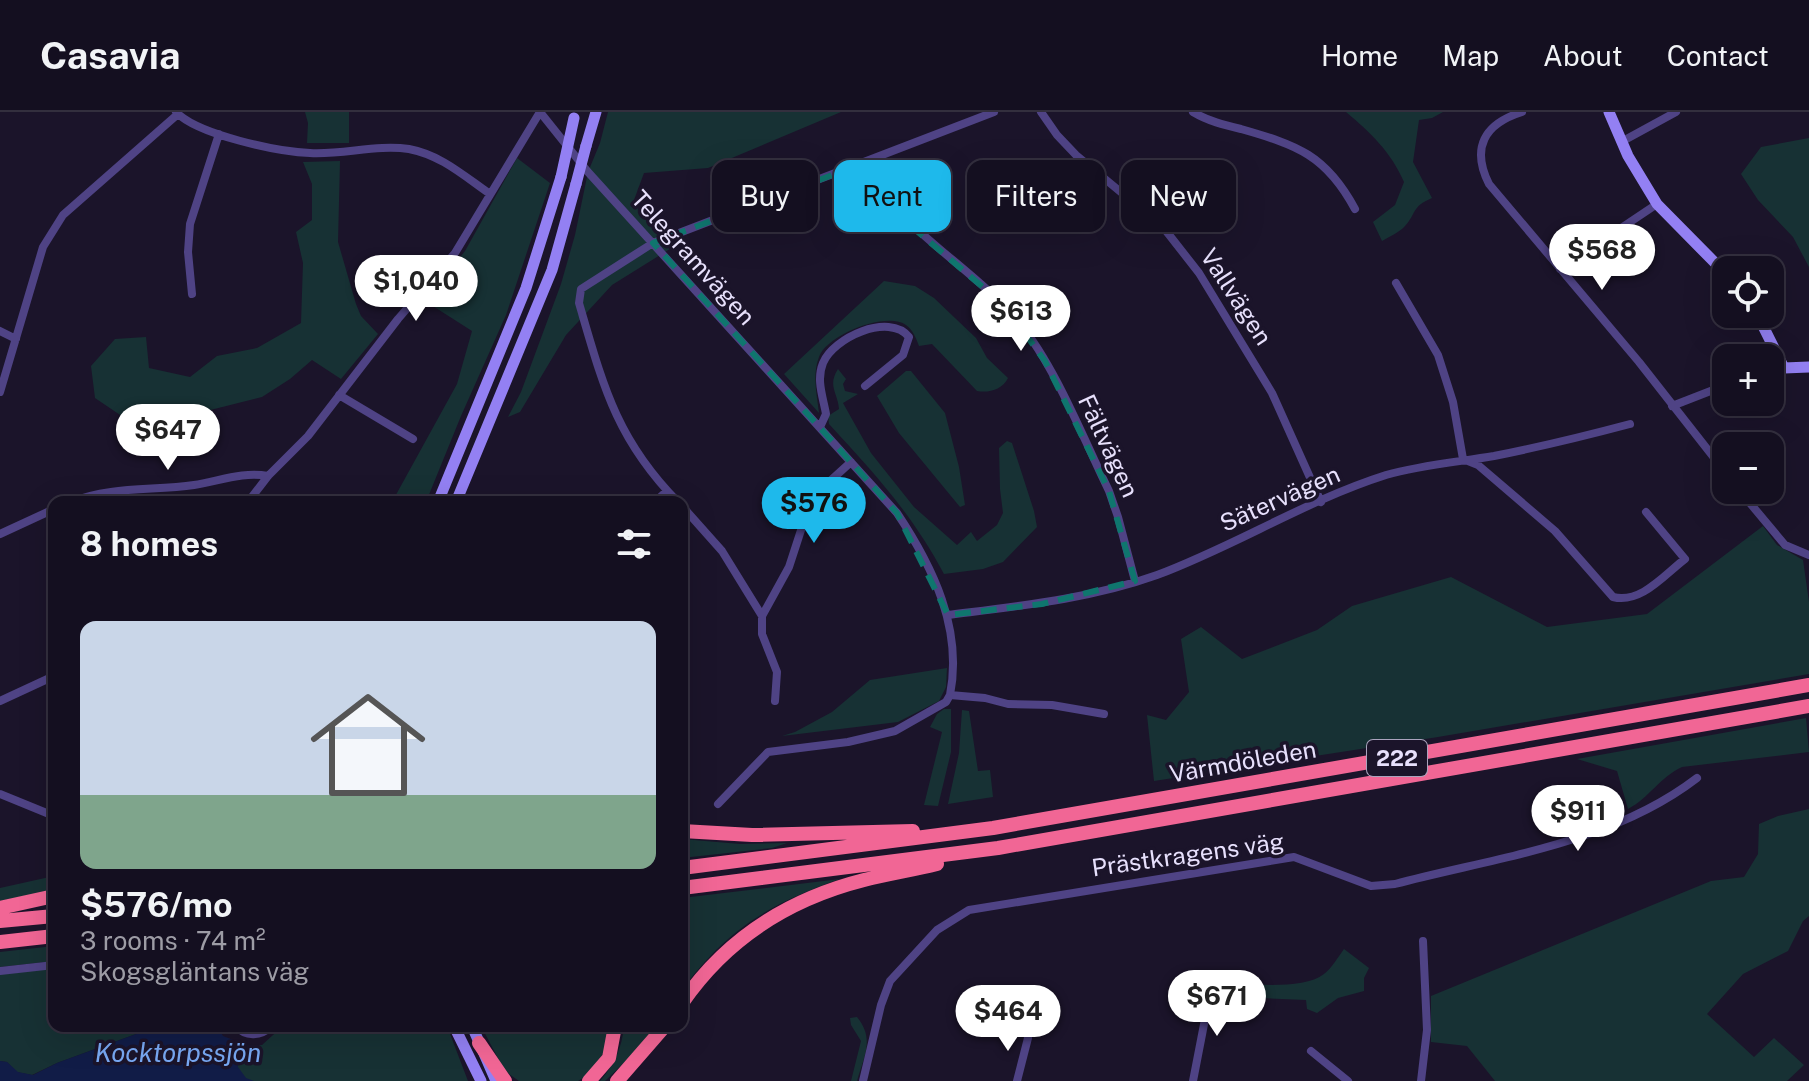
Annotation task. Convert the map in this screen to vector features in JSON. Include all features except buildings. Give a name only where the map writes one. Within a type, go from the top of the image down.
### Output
[{"type":"highway","name":"Värmdöleden","points":[[688,867],[993,828],[1809,685]]},
{"type":"highway","name":"Värmdöleden","points":[[688,887],[998,848],[1809,706]]},
{"type":"highway","points":[[688,831],[835,835],[993,828]]},
{"type":"highway","points":[[688,995],[713,963],[744,935],[788,908],[861,881],[998,848]]},
{"type":"highway","points":[[0,908],[48,897]]},
{"type":"highway","points":[[0,921],[48,917]]},
{"type":"highway","points":[[0,942],[48,937]]},
{"type":"highway","points":[[589,1081],[609,1058],[614,1032]]},
{"type":"highway","points":[[617,1081],[660,1032]]},
{"type":"highway","points":[[479,1043],[505,1081]]},
{"type":"main road","points":[[1609,112],[1621,142],[1657,204],[1712,260]]},
{"type":"main road","points":[[440,496],[538,256],[575,115]]},
{"type":"main road","points":[[458,496],[552,270],[593,116]]},
{"type":"main road","points":[[1784,368],[1809,367]]},
{"type":"main road","points":[[457,1032],[481,1081]]},
{"type":"main road","points":[[474,1032],[496,1081]]},
{"type":"street","points":[[253,496],[308,436],[398,319],[455,253],[540,112]]},
{"type":"street","name":"Telegramvägen","points":[[540,112],[588,172],[897,513],[932,573],[948,615],[953,679],[950,695]]},
{"type":"street","points":[[872,160],[994,112]]},
{"type":"street","name":"Vallvägen","points":[[1041,112],[1076,155],[1163,227],[1199,273],[1272,393],[1321,502]]},
{"type":"street","points":[[1193,112],[1212,122],[1302,149],[1325,165],[1338,179],[1355,209]]},
{"type":"street","points":[[1522,112],[1512,115],[1486,137],[1479,158],[1489,184],[1639,362],[1712,456]]},
{"type":"street","points":[[1621,142],[1676,112]]},
{"type":"street","points":[[0,392],[43,247],[51,232],[75,204],[177,113],[196,127],[219,134],[311,153],[407,149],[441,160],[490,194]]},
{"type":"street","points":[[192,294],[188,252],[190,224],[219,134]]},
{"type":"street","points":[[672,496],[634,450],[616,418],[578,298],[584,286],[653,243],[834,174]]},
{"type":"street","points":[[1560,269],[1657,204]]},
{"type":"street","name":"Fältvägen","points":[[918,232],[989,291],[1031,339],[1109,491],[1135,581]]},
{"type":"street","points":[[1396,283],[1438,355],[1453,402],[1463,459],[1478,465],[1555,531],[1613,597],[1624,600],[1635,598],[1685,559],[1646,512]]},
{"type":"street","points":[[820,427],[826,414],[821,391],[821,369],[830,350],[863,332],[885,327],[903,330],[909,337],[906,352],[865,386]]},
{"type":"street","points":[[0,331],[16,339]]},
{"type":"street","points":[[1672,406],[1712,390]]},
{"type":"street","points":[[339,395],[413,439]]},
{"type":"street","name":"Sätervägen","points":[[948,615],[1042,604],[1135,581],[1177,567],[1390,474],[1495,455],[1630,424]]},
{"type":"street","points":[[775,701],[777,672],[762,634],[762,616],[789,567],[804,521],[814,502],[829,482],[851,462]]},
{"type":"street","points":[[86,496],[118,490],[194,485],[255,473],[268,476]]},
{"type":"street","points":[[662,496],[667,491]]},
{"type":"street","points":[[1751,504],[1785,545],[1809,555]]},
{"type":"street","points":[[0,534],[48,512]]},
{"type":"street","points":[[688,513],[722,551],[762,616]]},
{"type":"street","points":[[0,701],[48,679]]},
{"type":"street","points":[[718,804],[764,754],[787,747],[848,742],[895,731],[946,702],[950,695],[985,698],[1008,704],[1052,705],[1104,714]]},
{"type":"street","name":"Prästkragens väg","points":[[863,1081],[881,1005],[890,981],[937,930],[969,910],[1294,857],[1371,886],[1395,884],[1559,843],[1628,821],[1697,778]]},
{"type":"street","points":[[0,794],[48,814]]},
{"type":"street","points":[[1421,1081],[1427,1007],[1423,941]]},
{"type":"street","points":[[0,971],[48,966]]},
{"type":"street","points":[[1193,1081],[1206,1014],[1202,996]]},
{"type":"street","points":[[1017,1081],[1028,1038],[1026,1025]]},
{"type":"street","points":[[241,1032],[249,1035],[264,1032]]},
{"type":"street","points":[[1311,1051],[1348,1081]]},
{"type":"highlighted area","points":[[864,163],[911,226],[1004,305],[1045,361],[1109,491],[1135,581],[1042,604],[948,615],[897,513],[653,243]]},
{"type":"green space","points":[[305,112],[349,112],[349,143],[307,143]]},
{"type":"green space","points":[[608,112],[841,112],[727,160],[712,160],[712,166],[708,168],[644,173],[634,200],[673,247],[612,285],[566,335],[520,412],[508,417],[521,392],[561,284],[588,172]]},
{"type":"green space","points":[[1346,112],[1443,112],[1419,120],[1413,162],[1432,198],[1417,207],[1403,228],[1382,241],[1373,222],[1395,205],[1404,182],[1380,144]]},
{"type":"green space","points":[[1809,138],[1809,267],[1793,237],[1758,200],[1741,174],[1761,147]]},
{"type":"green space","points":[[517,158],[550,183],[506,315],[428,496],[395,496],[457,384],[472,331],[425,301],[465,251]]},
{"type":"green space","points":[[340,161],[338,242],[361,316],[378,334],[341,379],[312,360],[262,397],[151,425],[129,421],[95,398],[91,366],[115,339],[146,337],[149,368],[190,377],[217,356],[257,348],[301,323],[303,263],[296,232],[312,220],[312,184],[303,162]]},
{"type":"green space","points":[[884,281],[915,286],[934,298],[976,338],[987,358],[1008,378],[1005,382],[995,390],[977,391],[932,344],[919,346],[906,325],[897,321],[872,323],[833,341],[819,357],[815,378],[819,413],[784,374]]},
{"type":"green space","points":[[838,369],[846,379],[843,384],[845,391],[858,394],[843,403],[871,453],[914,507],[957,545],[971,532],[977,541],[997,525],[1003,513],[999,448],[1007,441],[1012,443],[1037,527],[1003,562],[983,569],[944,574],[906,513],[829,424],[828,416],[839,409],[833,385]]},
{"type":"green space","points":[[906,371],[911,371],[945,413],[965,505],[960,507],[899,433],[877,396]]},
{"type":"green space","points":[[1763,526],[1777,545],[1803,560],[1809,602],[1809,674],[1154,781],[1147,715],[1166,720],[1189,692],[1181,639],[1201,627],[1242,659],[1317,630],[1352,606],[1451,577],[1547,627],[1647,614]]},
{"type":"green space","points":[[947,668],[946,687],[939,701],[898,722],[782,736],[832,712],[870,680]]},
{"type":"green space","points":[[951,709],[951,752],[938,806],[924,805],[942,732],[930,727],[937,714]]},
{"type":"green space","points":[[962,710],[969,711],[978,771],[990,770],[993,797],[948,804],[959,753]]},
{"type":"green space","points":[[1806,718],[1809,752],[1682,767],[1628,809],[1617,771],[1577,759]]},
{"type":"green space","points":[[1809,809],[1809,916],[1803,921],[1788,951],[1743,974],[1707,1014],[1754,1057],[1774,1038],[1804,1065],[1787,1081],[1495,1081],[1467,1046],[1431,1042],[1431,996],[1711,881],[1744,877],[1758,854],[1759,824]]},
{"type":"green space","points":[[688,840],[740,844],[787,843],[772,848],[688,857]]},
{"type":"green space","points":[[48,877],[48,891],[0,901],[0,888]]},
{"type":"green space","points":[[840,879],[792,898],[751,921],[716,950],[688,983],[688,897]]},
{"type":"green space","points":[[48,947],[48,962],[0,967],[0,952]]},
{"type":"green space","points":[[1344,949],[1369,968],[1364,978],[1364,991],[1338,998],[1317,1013],[1307,1009],[1306,1000],[1211,996],[1211,983],[1270,985],[1314,980],[1327,972]]},
{"type":"green space","points":[[48,969],[48,1032],[142,1032],[32,1075],[17,1072],[7,1062],[0,1061],[0,974]]},
{"type":"green space","points":[[857,1017],[867,1040],[857,1081],[851,1081],[861,1041],[850,1018]]},
{"type":"green space","points":[[276,1032],[449,1032],[468,1081],[90,1081],[236,1045],[262,1045]]},
{"type":"green space","points":[[484,1032],[609,1032],[604,1053],[586,1076],[578,1081],[519,1081],[500,1062]]},
{"type":"green space","points":[[623,1032],[650,1032],[635,1052],[605,1081],[600,1081],[616,1056]]},
{"type":"water","name":"Kocktorpssjön","points":[[142,1032],[221,1032],[236,1041],[238,1067],[246,1078],[254,1081],[0,1081],[0,1061],[7,1062],[18,1072],[33,1075]]}]
